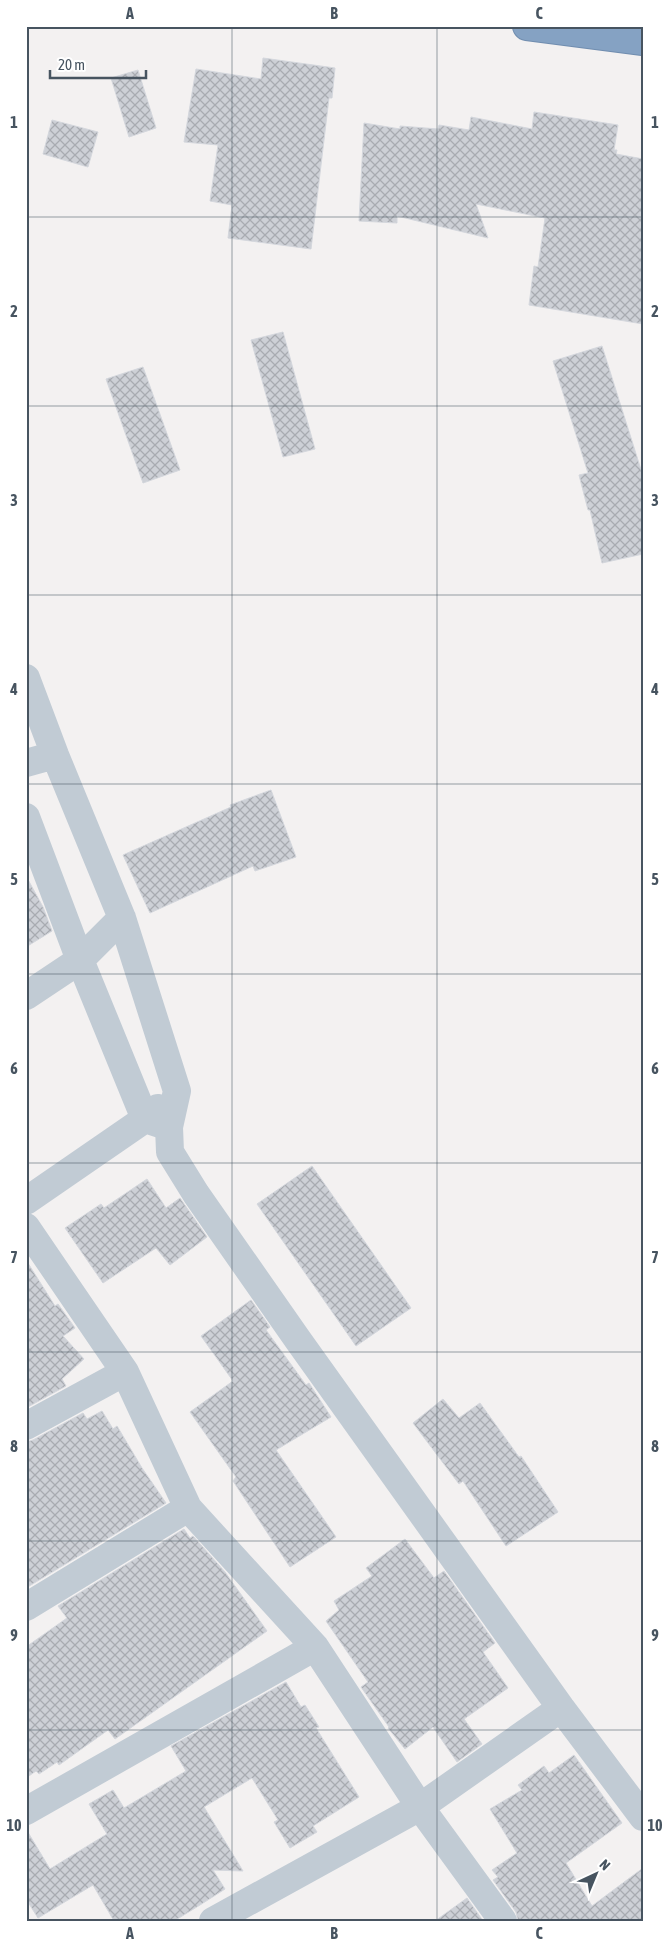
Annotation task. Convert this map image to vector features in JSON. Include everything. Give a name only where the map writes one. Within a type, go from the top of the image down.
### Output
[{"type":"highway","points":[[527,26],[643,41]]},
{"type":"street","points":[[26,678],[55,755],[122,918],[177,1090],[157,1123],[26,1200]]},
{"type":"street","points":[[26,763],[55,755]]},
{"type":"street","points":[[26,817],[80,960],[170,1152],[196,1194],[304,1348],[561,1708],[643,1817]]},
{"type":"street","points":[[26,996],[80,960],[122,918]]},
{"type":"street","points":[[26,1227],[125,1372],[188,1508],[315,1647],[420,1807],[503,1921]]},
{"type":"street","points":[[26,1426],[125,1372]]},
{"type":"street","points":[[26,1606],[188,1508]]},
{"type":"street","points":[[26,1811],[315,1647]]},
{"type":"street","points":[[213,1921],[420,1807],[561,1708]]},
{"type":"building","points":[[263,58],[335,68],[332,98],[329,98],[311,249],[228,238],[232,205],[210,201],[218,145],[184,142],[196,69],[261,79]]},
{"type":"building","points":[[138,70],[156,128],[129,137],[111,78]]},
{"type":"building","points":[[534,112],[618,125],[614,150],[617,150],[616,154],[643,159],[643,324],[529,305],[534,266],[538,267],[545,218],[476,204],[488,238],[397,216],[397,223],[359,221],[364,123],[400,129],[400,126],[438,129],[439,125],[469,130],[471,117],[532,129]]},
{"type":"building","points":[[52,120],[98,132],[88,167],[43,154]]},
{"type":"building","points":[[283,332],[315,449],[283,457],[251,340]]},
{"type":"building","points":[[602,346],[643,476],[643,554],[602,563],[590,510],[588,510],[579,475],[588,473],[553,361]]},
{"type":"building","points":[[143,367],[180,470],[143,483],[106,379]]},
{"type":"building","points":[[271,790],[296,857],[255,871],[253,866],[150,913],[123,855],[231,807],[230,805]]},
{"type":"building","points":[[26,876],[43,907],[52,931],[26,947]]},
{"type":"building","points":[[312,1166],[411,1308],[356,1346],[257,1204]]},
{"type":"building","points":[[147,1179],[166,1208],[180,1198],[207,1237],[170,1265],[156,1248],[103,1283],[65,1228],[101,1204],[104,1208]]},
{"type":"building","points":[[26,1260],[55,1306],[58,1304],[75,1328],[63,1336],[84,1359],[62,1379],[66,1386],[26,1408]]},
{"type":"building","points":[[251,1300],[270,1327],[266,1330],[306,1385],[309,1383],[331,1417],[276,1450],[336,1537],[290,1567],[233,1481],[236,1477],[190,1412],[233,1381],[201,1336]]},
{"type":"building","points":[[443,1399],[459,1418],[480,1403],[519,1457],[521,1456],[558,1512],[506,1546],[463,1481],[459,1484],[413,1423]]},
{"type":"building","points":[[102,1411],[113,1429],[117,1426],[166,1503],[26,1588],[26,1442],[83,1413],[87,1419]]},
{"type":"building","points":[[184,1529],[190,1538],[193,1536],[225,1572],[267,1631],[115,1739],[108,1730],[59,1765],[57,1762],[39,1774],[36,1771],[26,1778],[26,1647],[67,1618],[58,1606]]},
{"type":"building","points":[[405,1539],[434,1578],[444,1571],[495,1643],[483,1652],[508,1688],[464,1719],[482,1744],[457,1762],[433,1727],[405,1749],[388,1728],[361,1687],[368,1682],[326,1621],[339,1610],[334,1601],[372,1576],[366,1568]]},
{"type":"building","points":[[286,1682],[301,1707],[305,1705],[319,1727],[316,1728],[359,1797],[313,1826],[317,1832],[290,1848],[274,1822],[278,1820],[252,1778],[204,1807],[243,1871],[213,1870],[225,1889],[174,1921],[114,1921],[93,1885],[38,1918],[26,1899],[26,1829],[50,1869],[107,1834],[89,1804],[113,1790],[124,1808],[186,1771],[171,1746]]},
{"type":"building","points":[[574,1755],[622,1823],[566,1863],[592,1906],[643,1868],[643,1921],[518,1921],[516,1912],[493,1880],[498,1877],[492,1870],[517,1853],[490,1809],[522,1790],[518,1785],[544,1766],[549,1773]]},
{"type":"building","points":[[467,1898],[483,1921],[435,1921]]}]
